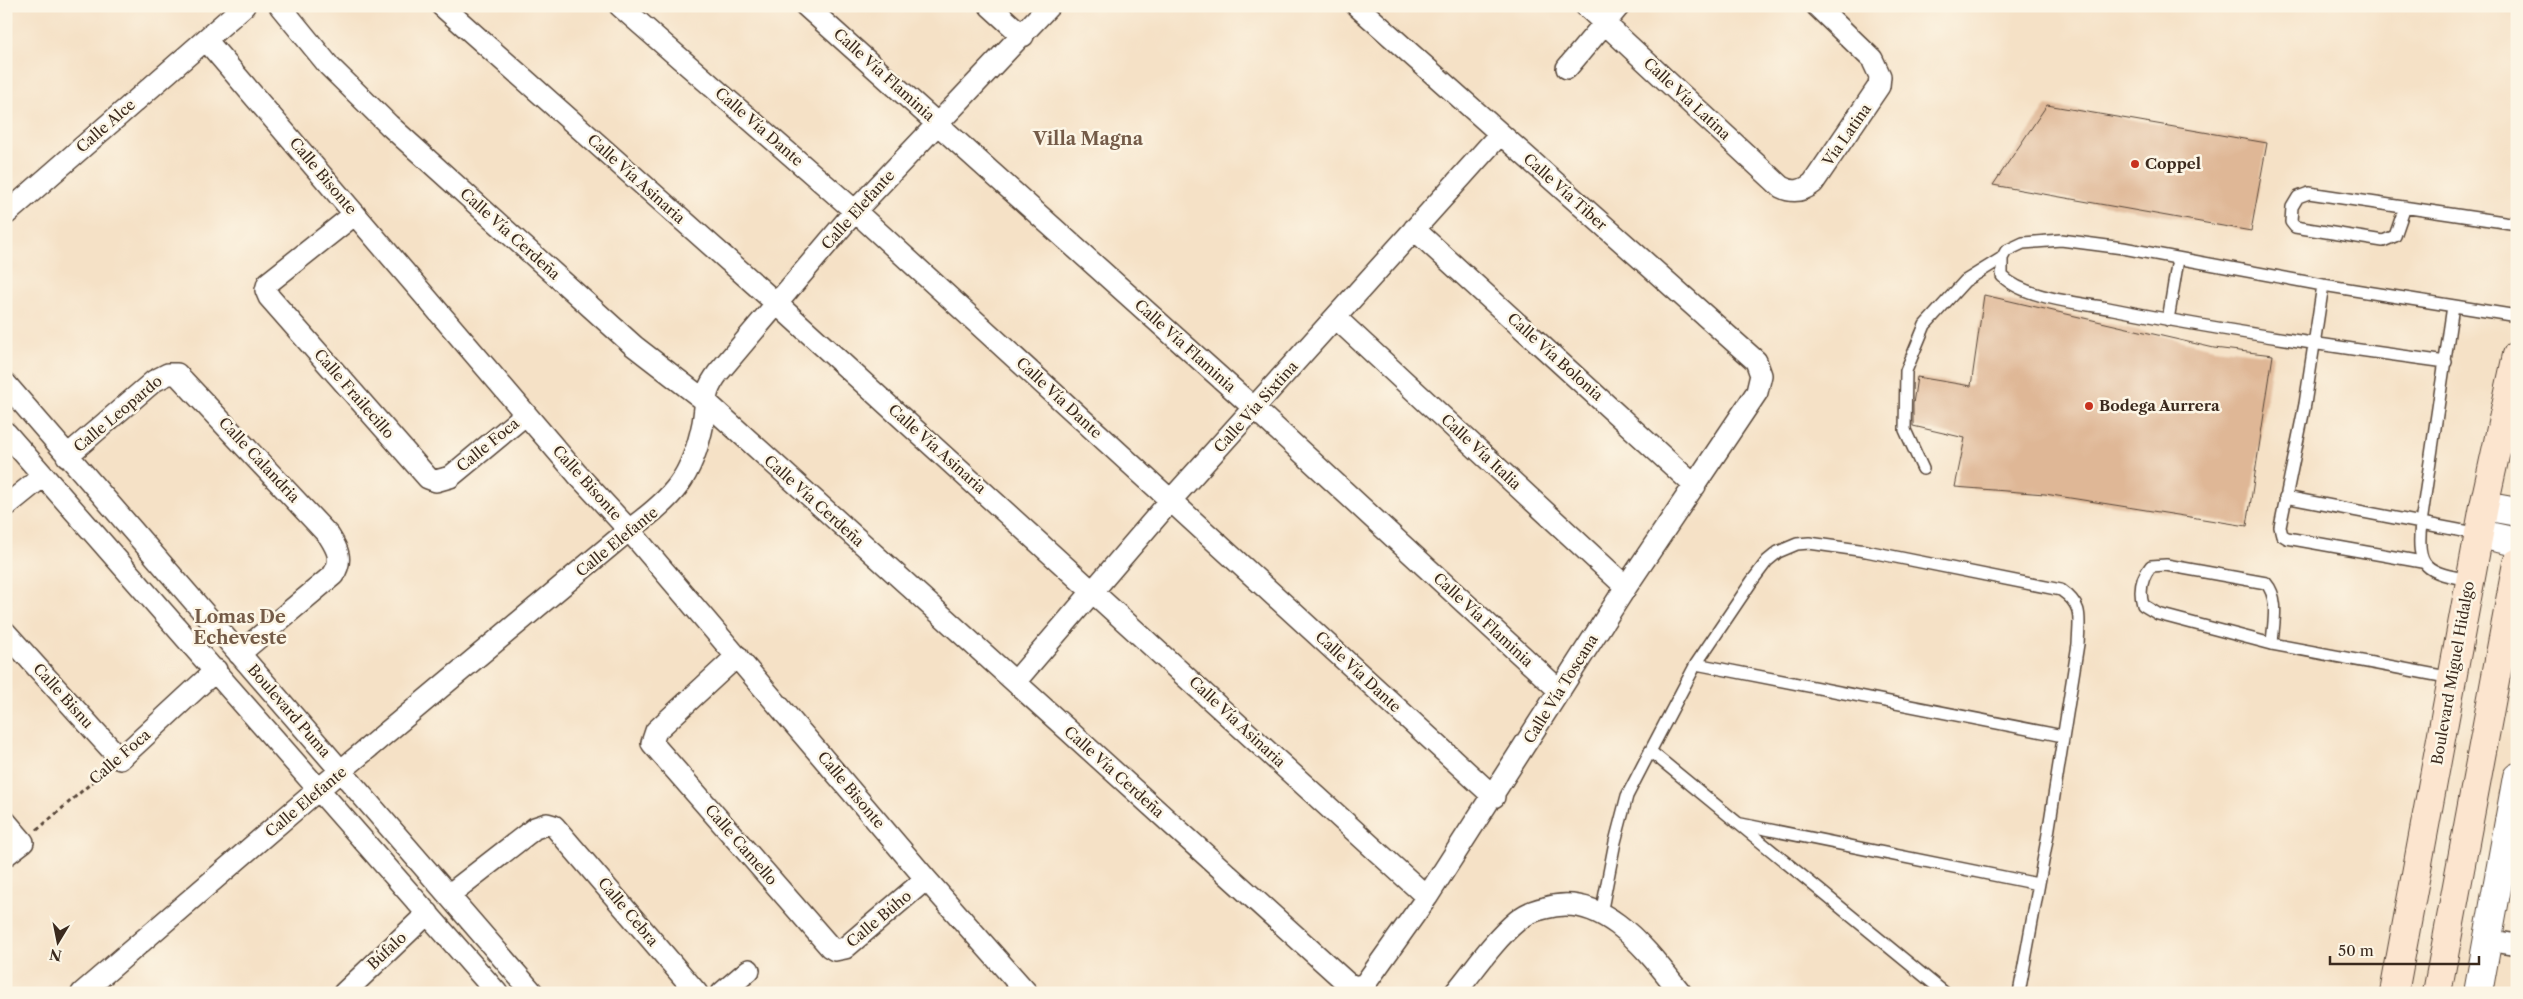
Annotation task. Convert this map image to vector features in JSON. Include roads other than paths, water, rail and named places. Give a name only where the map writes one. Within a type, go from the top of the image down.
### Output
[{"type":"main road","name":"Boulevard Miguel Hidalgo","points":[[2394,993],[2484,506],[2517,355]]},
{"type":"main road","points":[[2437,993],[2517,563]]},
{"type":"street","name":"Calle Alce","points":[[6,214],[244,6]]},
{"type":"street","name":"Calle Vía Cerdeña","points":[[280,6],[329,66],[390,125],[634,346],[704,400],[1347,983],[1356,987]]},
{"type":"street","name":"Calle Vía Asinaria","points":[[442,6],[776,303],[1428,897]]},
{"type":"street","name":"Calle Vía Dante","points":[[620,6],[855,211],[1494,797]]},
{"type":"street","name":"Calle Vía Flaminia","points":[[806,6],[1254,408],[1560,691]]},
{"type":"street","points":[[990,6],[1023,36]]},
{"type":"street","name":"Calle Elefante","points":[[82,993],[319,789],[343,771],[629,530],[662,506],[678,487],[697,445],[703,421],[704,400],[710,384],[718,373],[855,211],[1023,36],[1049,6]]},
{"type":"street","name":"Calle Vía Tiber","points":[[1357,6],[1756,362],[1761,376],[1760,384]]},
{"type":"street","name":"Calle Vía Latina","points":[[1586,6],[1781,187],[1788,191]]},
{"type":"street","points":[[1567,68],[1619,6]]},
{"type":"street","name":"Vía Latina","points":[[1788,191],[1806,189],[1813,184],[1879,86],[1880,76],[1872,59],[1817,6]]},
{"type":"street","name":"Calle Bisonte","points":[[206,40],[526,414],[629,530],[926,879],[1027,993]]},
{"type":"street","name":"Calle Vía Sixtina","points":[[1015,682],[1170,500],[1500,134]]},
{"type":"street","name":"Calle Frailecillo","points":[[355,214],[268,283],[266,292],[428,478],[436,481],[450,477]]},
{"type":"street","name":"Calle Vía Bolonia","points":[[1414,229],[1695,486]]},
{"type":"street","name":"Calle Vía Italia","points":[[1336,318],[1626,587]]},
{"type":"street","name":"Calle Leopardo","points":[[68,456],[154,381],[168,374]]},
{"type":"street","name":"Calle Calandria","points":[[168,374],[177,374],[183,379],[329,536],[340,558],[339,567],[333,575],[239,654]]},
{"type":"street","name":"Boulevard Puma","points":[[6,384],[239,654],[450,894],[533,993]]},
{"type":"street","name":"Calle Vía Toscana","points":[[1356,987],[1364,984],[1428,897],[1494,797],[1626,587],[1695,486],[1760,384]]},
{"type":"street","name":"Calle Foca","points":[[450,477],[526,414]]},
{"type":"street","name":"Boulevard Puma","points":[[6,433],[216,670],[496,993]]},
{"type":"street","points":[[6,506],[43,476]]},
{"type":"street","points":[[2484,506],[2517,512]]},
{"type":"street","points":[[2479,534],[2517,542]]},
{"type":"street","name":"Calle Bisnu","points":[[6,633],[120,759]]},
{"type":"street","name":"Calle Camello","points":[[737,656],[656,731],[652,743],[830,947]]},
{"type":"street","name":"Calle Foca","points":[[120,759],[216,670]]},
{"type":"street","points":[[2478,993],[2487,940],[2513,817],[2517,777]]},
{"type":"street","points":[[6,822],[23,842],[6,856]]},
{"type":"street","name":"Calle Cebra","points":[[450,894],[540,825],[554,826],[697,993]]},
{"type":"street","name":"Calle Búho","points":[[830,947],[835,950],[845,948],[926,879]]},
{"type":"street","points":[[1455,993],[1502,935],[1519,919],[1554,905],[1573,904],[1591,908],[1626,931],[1681,993]]},
{"type":"street","name":"Búfalo","points":[[345,991],[428,913]]},
{"type":"street","points":[[2487,940],[2517,946]]},
{"type":"street","points":[[722,993],[749,970]]},
{"type":"lane","points":[[2405,207],[2394,236],[2383,241],[2295,227],[2291,222],[2292,207],[2298,196],[2309,193],[2405,207],[2517,224]]},
{"type":"lane","points":[[1923,469],[1905,430],[1906,370],[1925,325],[1965,281],[2002,258],[2006,251],[2023,243],[2061,240],[2123,248],[2323,285],[2517,316]]},
{"type":"lane","points":[[2002,258],[2002,276],[2010,284],[2022,289],[2168,320],[2315,344],[2446,362]]},
{"type":"lane","points":[[2168,320],[2178,258]]},
{"type":"lane","points":[[2323,285],[2315,344],[2296,452],[2280,527],[2282,534],[2287,538],[2422,562],[2438,572],[2470,580]]},
{"type":"lane","points":[[2422,562],[2419,549],[2421,523],[2453,306]]},
{"type":"lane","points":[[2285,497],[2479,534]]},
{"type":"lane","points":[[1601,914],[1615,842],[1628,796],[1696,664],[1767,561],[1778,552],[1797,544],[1809,543],[1876,553],[2061,590],[2074,599],[2079,616],[2078,644],[2019,993]]},
{"type":"lane","points":[[2272,644],[2275,601],[2273,591],[2266,583],[2166,565],[2151,566],[2145,573],[2140,594],[2143,605],[2158,614],[2272,644],[2452,678]]},
{"type":"lane","points":[[1696,664],[2063,736]]},
{"type":"lane","points":[[1650,751],[1945,993]]},
{"type":"lane","points":[[1738,824],[2038,884]]},
{"type":"place","name":"Coppel","points":[[2135,164]]},
{"type":"place","name":"Bodega Aurrera","points":[[2089,406]]},
{"type":"district","name":"Villa Magna","points":[[1088,139]]},
{"type":"district","name":"Lomas De Echeveste","points":[[240,628]]}]
